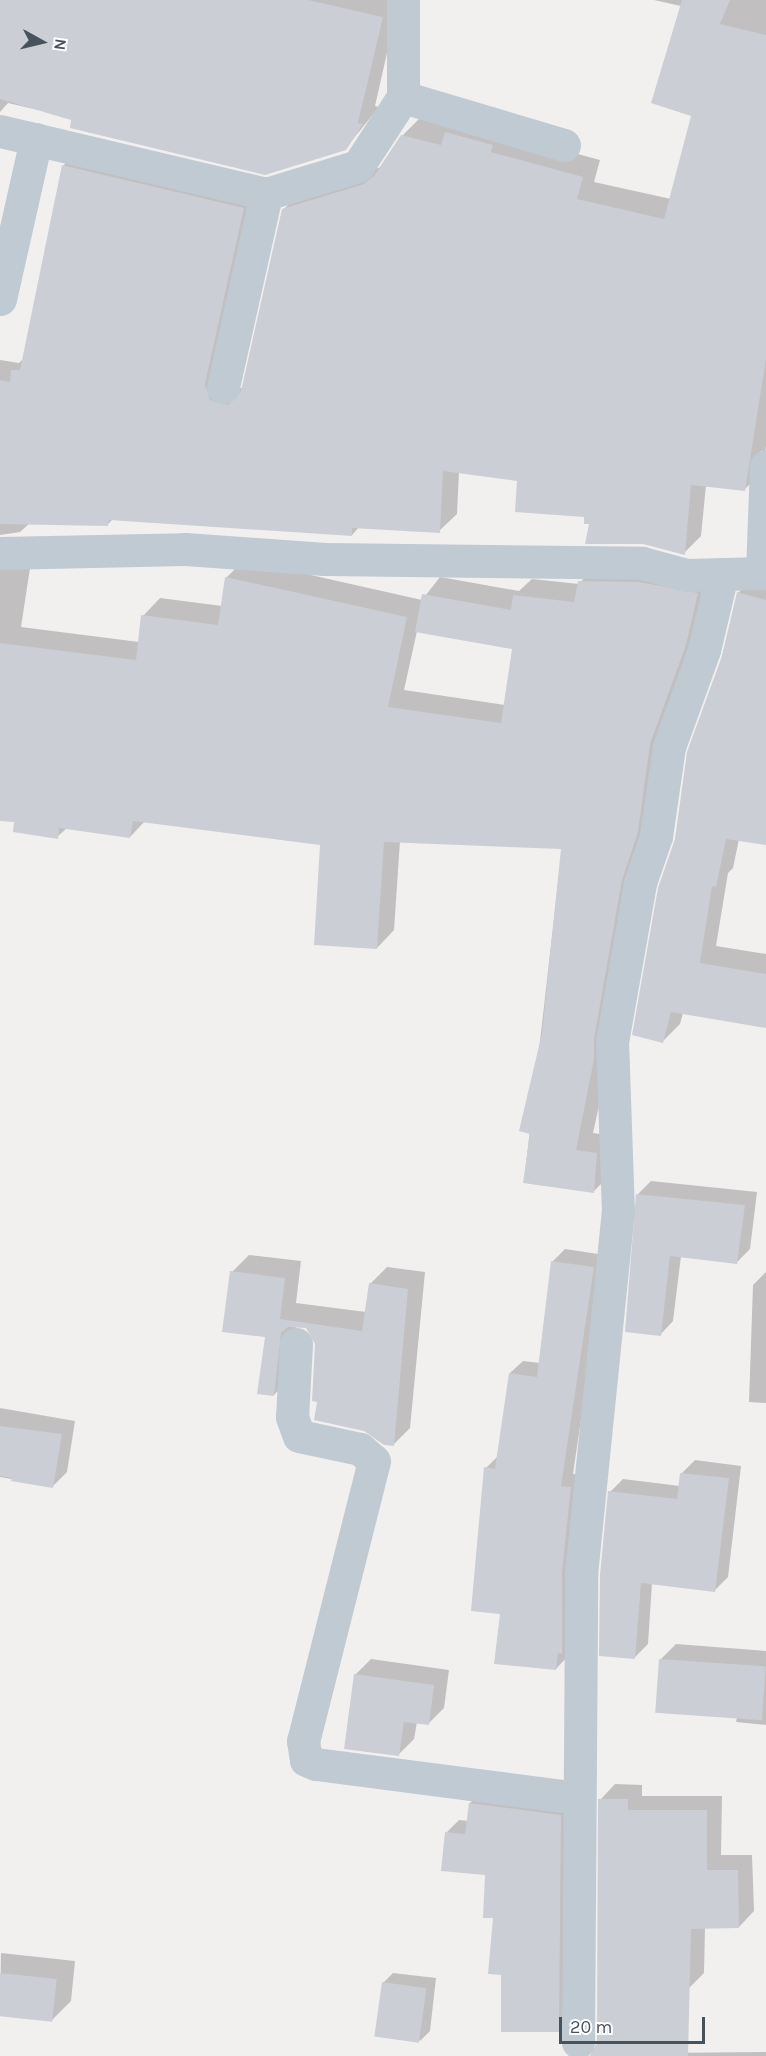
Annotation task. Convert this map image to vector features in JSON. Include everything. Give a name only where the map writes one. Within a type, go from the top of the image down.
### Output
[{"type":"street","points":[[0,131],[266,194],[358,166],[403,97],[403,0]]},
{"type":"street","points":[[403,97],[564,145]]},
{"type":"street","points":[[0,299],[36,139]]},
{"type":"street","points":[[224,387],[266,194]]},
{"type":"street","points":[[0,554],[185,549],[325,559],[642,563],[687,575],[764,573],[766,466]]},
{"type":"street","points":[[578,2042],[581,1574],[618,1212],[612,1042],[640,883],[656,836],[669,747],[704,650],[722,574]]},
{"type":"street","points":[[296,1344],[292,1417],[298,1436],[360,1449],[368,1452],[374,1461],[303,1742],[306,1760],[316,1764],[579,1798]]},
{"type":"building","points":[[0,0],[308,0],[383,17],[358,123],[363,124],[346,150],[265,175],[70,128],[71,120],[0,99]]},
{"type":"building","points":[[682,0],[730,0],[720,24],[766,35],[766,359],[745,491],[691,485],[685,555],[643,544],[585,544],[589,524],[584,524],[584,517],[515,512],[517,481],[443,471],[440,533],[352,528],[352,536],[109,520],[108,526],[0,524],[0,380],[10,382],[11,370],[20,370],[62,165],[244,208],[205,384],[210,400],[228,405],[241,391],[282,209],[364,184],[374,176],[401,135],[441,145],[445,132],[493,145],[491,152],[583,177],[577,199],[664,219],[691,116],[651,103]]},
{"type":"building","points":[[225,577],[407,617],[388,707],[501,723],[512,649],[415,632],[422,594],[511,610],[513,595],[574,602],[578,581],[639,582],[698,593],[686,645],[650,744],[638,832],[622,880],[594,1039],[594,1059],[576,1150],[597,1153],[594,1193],[523,1183],[530,1134],[519,1131],[542,1033],[561,849],[384,842],[377,949],[314,945],[320,845],[133,821],[130,838],[59,828],[58,839],[13,832],[14,822],[0,821],[0,643],[136,660],[141,615],[218,625]]},
{"type":"building","points":[[737,592],[766,600],[766,845],[726,839],[716,887],[712,886],[700,963],[766,974],[766,1028],[671,1012],[663,1043],[632,1035],[658,888],[675,839],[687,752],[722,656]]},
{"type":"building","points":[[636,1194],[745,1205],[737,1264],[670,1256],[661,1336],[625,1332]]},
{"type":"building","points":[[551,1261],[594,1267],[561,1486],[571,1487],[562,1572],[562,1654],[558,1653],[556,1670],[494,1664],[500,1614],[471,1611],[484,1467],[495,1469],[509,1373],[537,1377]]},
{"type":"building","points":[[230,1271],[285,1278],[280,1319],[362,1331],[369,1283],[408,1289],[394,1446],[384,1445],[364,1431],[314,1420],[317,1402],[312,1401],[315,1344],[306,1328],[288,1327],[281,1333],[274,1396],[257,1394],[265,1337],[222,1332]]},
{"type":"building","points":[[0,1426],[62,1434],[53,1488],[11,1481],[12,1478],[0,1476]]},
{"type":"building","points":[[680,1473],[729,1478],[715,1592],[641,1583],[635,1659],[599,1656],[600,1575],[608,1491],[677,1499]]},
{"type":"building","points":[[659,1659],[766,1666],[762,1720],[655,1713]]},
{"type":"building","points":[[354,1674],[434,1685],[429,1725],[404,1722],[399,1756],[344,1749]]},
{"type":"building","points":[[598,1799],[628,1799],[628,1810],[707,1810],[707,1870],[738,1870],[739,1928],[691,1929],[688,2056],[590,2056],[597,2042]]},
{"type":"building","points":[[469,1803],[561,1815],[559,2032],[501,2032],[501,1975],[488,1974],[493,1918],[483,1918],[485,1875],[441,1871],[445,1832],[465,1834]]},
{"type":"building","points":[[0,1973],[57,1979],[52,2022],[0,2016]]},
{"type":"building","points":[[382,1982],[427,1988],[419,2043],[374,2036]]}]
